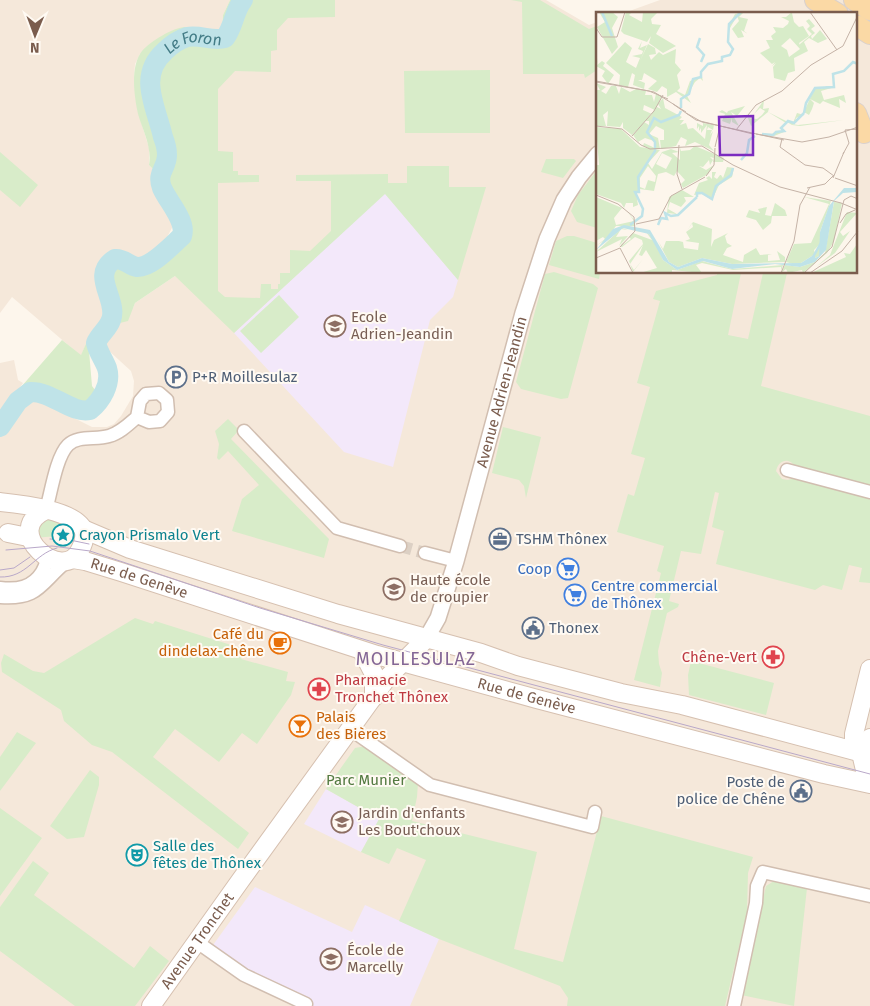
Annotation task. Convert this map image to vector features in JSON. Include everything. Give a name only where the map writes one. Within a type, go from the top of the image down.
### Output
[{"type":"main road","points":[[802,0],[810,12]]},
{"type":"main road","points":[[815,0],[835,12]]},
{"type":"main road","points":[[854,0],[870,10]]},
{"type":"main road","points":[[858,26],[870,34]]},
{"type":"main road","points":[[858,119],[863,133]]},
{"type":"main road","name":"Rue de Genève","points":[[0,502],[46,510],[73,518],[78,522],[83,529],[84,538],[78,555],[69,560]]},
{"type":"main road","points":[[46,510],[32,519],[28,528],[28,537],[33,548],[46,557]]},
{"type":"main road","name":"Rue de Genève","points":[[83,529],[130,549],[338,614],[611,690],[682,705],[865,754]]},
{"type":"main road","points":[[8,533],[28,537]]},
{"type":"main road","name":"Rue de Genève","points":[[46,557],[54,560],[85,561],[362,651],[869,786]]},
{"type":"main road","name":"Avenue Tronchet","points":[[151,1006],[393,671],[426,639]]},
{"type":"main road","points":[[362,651],[374,674],[374,697]]},
{"type":"main road","points":[[865,754],[855,744],[854,734],[870,669]]},
{"type":"main road","points":[[869,786],[865,754],[870,738]]},
{"type":"street","name":"Avenue Adrien-Jeandin","points":[[426,639],[438,618],[456,561],[518,332],[547,238],[564,200],[579,177],[596,156]]},
{"type":"street","points":[[46,510],[58,462],[67,446],[71,442],[80,439],[100,438],[115,434],[137,417]]},
{"type":"street","points":[[244,431],[337,528],[400,546]]},
{"type":"street","points":[[786,470],[870,492]]},
{"type":"street","points":[[425,553],[456,561]]},
{"type":"street","points":[[0,588],[19,589],[36,580],[46,564],[46,557]]},
{"type":"street","points":[[0,598],[24,596],[36,591],[69,560]]},
{"type":"street","points":[[350,729],[430,784],[592,827],[595,812]]},
{"type":"street","points":[[734,1006],[756,903],[757,886],[763,872],[870,896]]},
{"type":"street","points":[[197,942],[244,975],[306,1004],[305,1006]]},
{"type":"shaded area","points":[[0,0],[230,0],[223,15],[220,32],[187,27],[140,54],[135,64],[134,76],[138,112],[149,148],[149,165],[155,171],[156,196],[174,224],[165,241],[146,258],[137,260],[121,251],[115,251],[101,258],[98,264],[103,318],[90,334],[81,356],[12,297],[0,313]]},
{"type":"shaded area","points":[[306,0],[546,0],[589,25],[596,22],[596,274],[858,274],[858,12],[627,12],[660,0],[870,0],[870,1006],[0,1006],[0,436],[23,404],[32,400],[38,400],[92,427],[107,427],[114,424],[121,416],[133,396],[134,381],[131,371],[108,350],[104,338],[119,319],[133,308],[135,303],[175,276],[196,258],[191,61]]},
{"type":"shaded area","name":"Ecole Adrien-Jeandin","points":[[385,193],[458,280],[453,297],[430,320],[393,467],[344,452],[234,333]]},
{"type":"shaded area","points":[[14,360],[18,380],[23,383],[0,416],[0,363]]},
{"type":"shaded area","name":"Jardin d'enfants Les Bout'choux","points":[[326,789],[380,819],[361,852],[304,824]]},
{"type":"shaded area","name":"École de Marcelly","points":[[255,887],[352,932],[365,905],[439,939],[410,1006],[310,1006],[313,1001],[251,972],[213,945]]},
{"type":"green space","points":[[230,0],[237,0],[233,5],[226,28],[221,36],[194,33],[179,36],[156,53],[148,65],[145,86],[152,121],[162,153],[155,171],[149,165],[148,145],[135,98],[134,73],[138,57],[150,43],[175,29],[185,27],[214,32],[222,29],[223,15]]},
{"type":"green space","points":[[249,0],[335,0],[335,17],[288,18],[277,30],[277,50],[271,51],[271,72],[235,71],[218,89],[218,151],[233,152],[233,171],[238,171],[238,175],[259,175],[259,182],[218,183],[218,291],[225,297],[260,298],[261,284],[271,284],[271,289],[278,289],[280,273],[290,273],[290,250],[310,251],[331,231],[331,181],[296,181],[296,175],[388,174],[388,183],[407,183],[407,166],[449,166],[449,187],[486,187],[458,280],[385,194],[234,333],[175,276],[135,303],[128,321],[120,323],[119,319],[115,323],[109,282],[112,268],[118,264],[136,274],[150,271],[165,261],[191,237],[191,233],[165,184],[165,176],[173,162],[160,116],[154,82],[159,64],[182,43],[189,41],[215,43],[228,41],[235,32],[242,9]]},
{"type":"green space","points":[[511,0],[540,0],[589,29],[596,26],[596,71],[585,78],[584,74],[523,74],[522,2]]},
{"type":"green space","points":[[490,70],[490,133],[405,133],[404,71]]},
{"type":"green space","points":[[0,152],[38,185],[20,207],[0,190]]},
{"type":"green space","points":[[546,159],[574,159],[576,161],[563,178],[541,172]]},
{"type":"green space","points":[[596,171],[596,228],[577,222],[571,211],[578,195]]},
{"type":"green space","points":[[567,236],[574,236],[596,243],[596,274],[600,274],[599,279],[549,265],[556,241]]},
{"type":"green space","points":[[554,272],[593,284],[598,288],[568,398],[561,399],[521,389],[516,382],[545,274]]},
{"type":"green space","points":[[741,274],[728,335],[748,339],[763,274],[787,274],[761,386],[870,416],[870,487],[796,468],[794,464],[788,461],[782,462],[776,471],[782,479],[794,478],[870,498],[870,583],[859,582],[862,568],[849,565],[842,590],[823,585],[815,590],[716,564],[724,531],[712,527],[719,493],[715,492],[701,554],[681,551],[669,601],[679,604],[678,607],[667,613],[658,651],[662,673],[660,687],[634,680],[661,573],[657,571],[664,546],[617,532],[628,494],[634,496],[645,458],[631,454],[650,387],[637,383],[660,301],[653,299],[656,291],[717,275]]},
{"type":"green space","points":[[279,295],[299,317],[261,353],[240,331]]},
{"type":"green space","points":[[88,339],[92,386],[95,390],[92,401],[89,403],[80,402],[57,392],[40,388],[30,389],[14,395],[62,340],[81,355]]},
{"type":"green space","points":[[228,419],[239,430],[231,439],[329,539],[324,558],[232,531],[242,499],[259,485],[228,451],[219,460],[217,458],[219,444],[215,431]]},
{"type":"green space","points":[[503,427],[541,437],[526,498],[524,486],[519,480],[492,473]]},
{"type":"green space","points":[[50,517],[72,525],[79,539],[58,536],[33,538],[35,526]]},
{"type":"green space","points":[[135,618],[153,624],[155,621],[247,650],[241,659],[288,672],[286,681],[295,682],[291,695],[257,744],[242,733],[219,762],[175,729],[153,757],[249,833],[238,849],[112,752],[92,745],[64,721],[61,710],[2,672],[1,663],[4,654],[33,671],[44,673]]},
{"type":"green space","points":[[691,661],[774,683],[766,715],[689,695],[688,675]]},
{"type":"green space","points":[[17,732],[36,743],[0,791],[0,757]]},
{"type":"green space","name":"Parc Munier","points":[[366,746],[418,783],[412,821],[537,852],[514,949],[563,962],[601,816],[753,857],[748,873],[747,913],[725,1006],[567,1006],[568,998],[560,986],[439,939],[399,921],[426,860],[397,848],[389,864],[361,852],[379,819],[326,789],[355,748]]},
{"type":"green space","points":[[90,770],[99,777],[99,785],[84,837],[67,839],[50,826]]},
{"type":"green space","points":[[0,808],[42,838],[0,896]]},
{"type":"green space","points":[[33,861],[49,873],[34,895],[134,968],[150,946],[169,961],[135,1006],[75,1006],[0,951],[0,907]]},
{"type":"green space","points":[[774,881],[807,888],[794,1006],[741,995],[766,886]]},
{"type":"waterway","name":"Le Foron","points":[[0,427],[18,401],[30,392],[46,395],[68,406],[83,410],[90,410],[102,397],[107,386],[108,374],[96,343],[111,320],[111,304],[104,280],[108,265],[115,259],[137,267],[148,264],[161,256],[182,236],[183,230],[182,224],[160,183],[161,174],[167,160],[167,153],[153,103],[150,81],[152,71],[165,51],[181,39],[192,36],[215,39],[225,38],[243,0]]},
{"type":"tunnel","points":[[400,546],[425,553]]},
{"type":"tram line","points":[[50,539],[70,540],[89,544]]},
{"type":"tram line","points":[[6,550],[52,546],[90,551],[260,608],[383,645],[870,774]]},
{"type":"tram line","points":[[0,577],[17,574],[42,555],[57,548]]},
{"type":"tram line","points":[[0,570],[14,568],[30,557]]},
{"type":"place","name":"Ecole Adrien-Jeandin","points":[[335,326]]},
{"type":"place","name":"P+R Moillesulaz","points":[[176,377]]},
{"type":"place","name":"Crayon Prismalo Vert","points":[[63,535]]},
{"type":"place","name":"TSHM Thônex","points":[[500,539]]},
{"type":"place","name":"Coop","points":[[568,569]]},
{"type":"place","name":"Haute école de croupier","points":[[394,589]]},
{"type":"place","name":"Centre commercial de Thônex","points":[[575,595]]},
{"type":"place","name":"Thonex","points":[[533,628]]},
{"type":"place","name":"Café du dindelax-chêne","points":[[280,643]]},
{"type":"place","name":"Chêne-Vert","points":[[773,657]]},
{"type":"place","name":"Pharmacie Tronchet Thônex","points":[[319,689]]},
{"type":"place","name":"Palais des Bières","points":[[300,726]]},
{"type":"place","name":"Poste de police de Chêne","points":[[801,791]]},
{"type":"place","name":"Jardin d'enfants Les Bout'choux","points":[[342,822]]},
{"type":"place","name":"Salle des fêtes de Thônex","points":[[137,855]]},
{"type":"place","name":"École de Marcelly","points":[[331,959]]},
{"type":"district","name":"MOILLESULAZ","points":[[416,659]]}]
